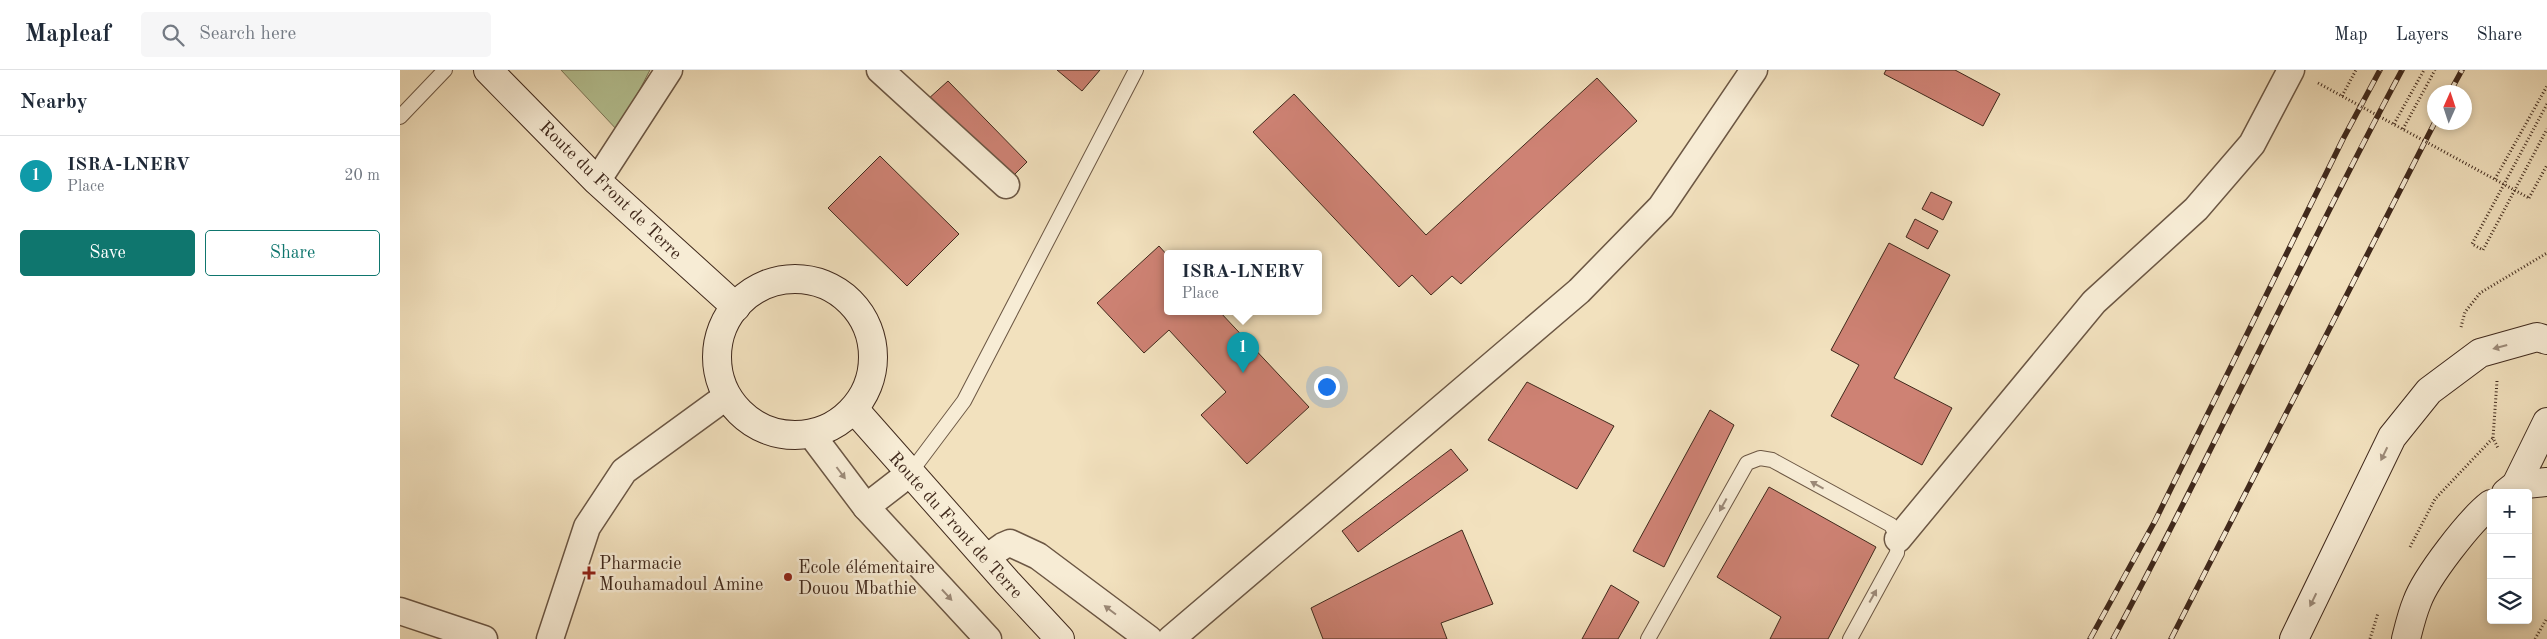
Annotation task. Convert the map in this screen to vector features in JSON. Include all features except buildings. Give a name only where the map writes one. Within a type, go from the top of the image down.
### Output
[{"type":"main road","name":"Route du Front de Terre","points":[[488,70],[597,181],[736,307]]},
{"type":"main road","points":[[790,279],[830,287],[847,299],[861,314],[870,332],[874,352],[872,373],[866,392],[854,409],[834,425],[812,434],[787,435],[763,429],[742,415],[727,396],[719,374],[717,350],[723,327],[736,307],[751,293],[770,283],[790,279]]},
{"type":"main road","points":[[2294,639],[2392,437],[2428,391],[2480,353],[2537,338],[2547,340]]},
{"type":"main road","name":"Route du Front de Terre","points":[[854,409],[1060,639]]},
{"type":"main road","points":[[2511,489],[2547,422]]},
{"type":"main road","points":[[2511,489],[2547,482]]},
{"type":"main road","points":[[2406,639],[2417,600],[2452,547],[2487,507]]},
{"type":"street","points":[[597,181],[669,70]]},
{"type":"street","points":[[880,70],[1006,185]]},
{"type":"street","points":[[1171,639],[1580,291],[1660,207],[1754,70]]},
{"type":"street","points":[[1898,539],[2094,302],[2196,209],[2252,144],[2291,70]]},
{"type":"street","points":[[550,639],[588,527],[624,471],[727,396]]},
{"type":"street","points":[[812,434],[866,507],[988,639]]},
{"type":"street","points":[[866,507],[910,473]]},
{"type":"street","points":[[986,558],[1010,543],[1038,556],[1149,639]]},
{"type":"street","points":[[400,611],[484,639]]},
{"type":"lane","points":[[400,117],[446,70]]},
{"type":"lane","points":[[910,473],[964,401],[1136,70]]},
{"type":"lane","points":[[1648,639],[1747,463],[1760,458],[1772,460],[1890,525],[1898,539],[1897,553],[1850,639]]},
{"type":"path","points":[[2342,96],[2356,70]]},
{"type":"path","points":[[2394,124],[2424,70]]},
{"type":"path","points":[[2402,129],[2435,70]]},
{"type":"path","points":[[2318,83],[2529,198],[2547,165]]},
{"type":"path","points":[[2495,179],[2547,86]]},
{"type":"path","points":[[2547,104],[2472,244],[2483,250],[2547,129]]},
{"type":"path","points":[[2511,489],[2493,438],[2498,378],[2480,353],[2460,331],[2465,312],[2480,293],[2547,253]]},
{"type":"path","points":[[2535,639],[2547,618]]},
{"type":"green space","points":[[561,70],[650,70],[618,131]]},
{"type":"railway","points":[[2090,639],[2155,521],[2343,139],[2380,70]]},
{"type":"railway","points":[[2113,639],[2187,498],[2328,212],[2402,70]]},
{"type":"railway","points":[[2454,85],[2462,70]]},
{"type":"railway","points":[[2171,639],[2431,130]]},
{"type":"place","name":"ISRA-LNERV","points":[[1243,373]]},
{"type":"place","name":"Pharmacie Mouhamadoul Amine","points":[[589,573]]},
{"type":"place","name":"Ecole élémentaire Douou Mbathie","points":[[788,577]]}]
